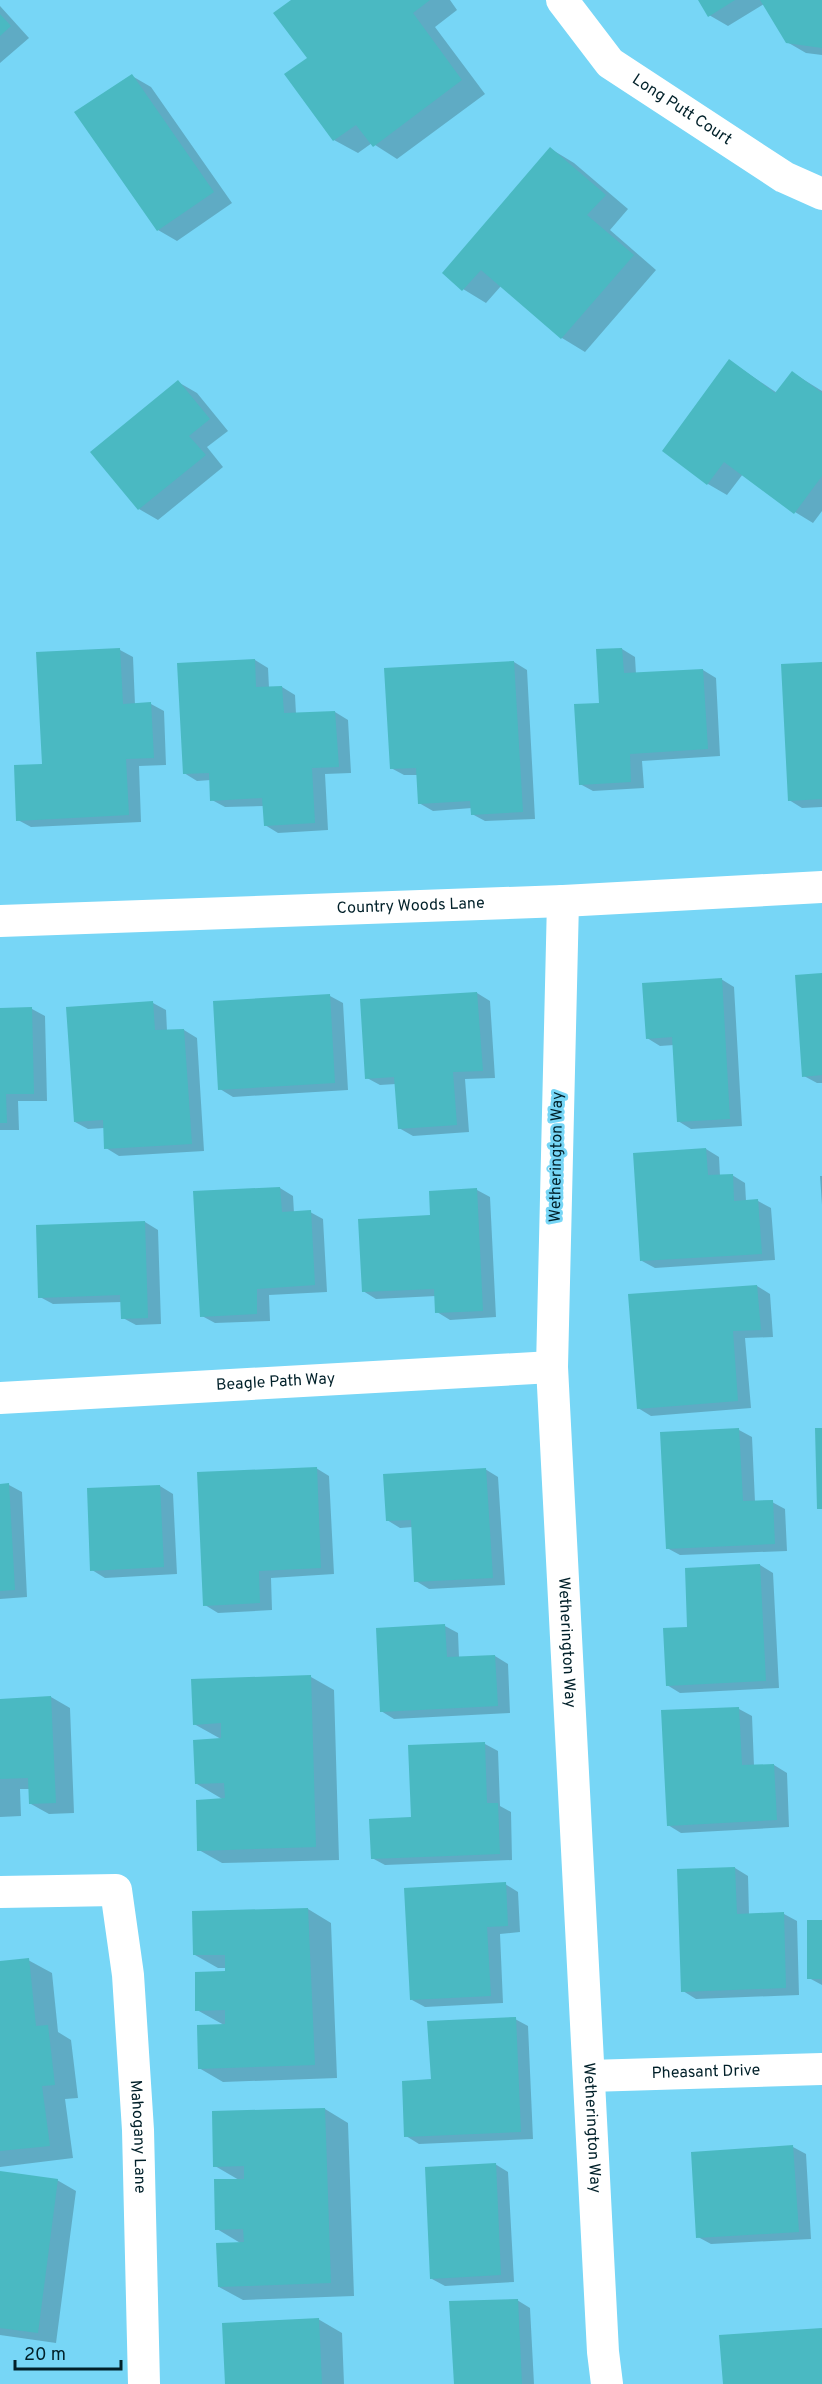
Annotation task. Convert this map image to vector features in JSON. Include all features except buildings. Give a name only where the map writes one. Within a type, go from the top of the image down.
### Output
[{"type":"street","name":"Long Putt Court","points":[[562,0],[610,63],[784,177],[822,194]]},
{"type":"street","name":"Country Woods Lane","points":[[0,921],[563,901],[822,887]]},
{"type":"street","name":"Wetherington Way","points":[[563,901],[552,1367],[603,2352],[607,2384]]},
{"type":"street","name":"Beagle Path Way","points":[[0,1398],[552,1367]]},
{"type":"street","name":"Mahogany Lane","points":[[0,1892],[116,1890],[128,1975],[138,2130],[144,2384]]},
{"type":"street","name":"Pheasant Drive","points":[[589,2076],[822,2069]]}]
